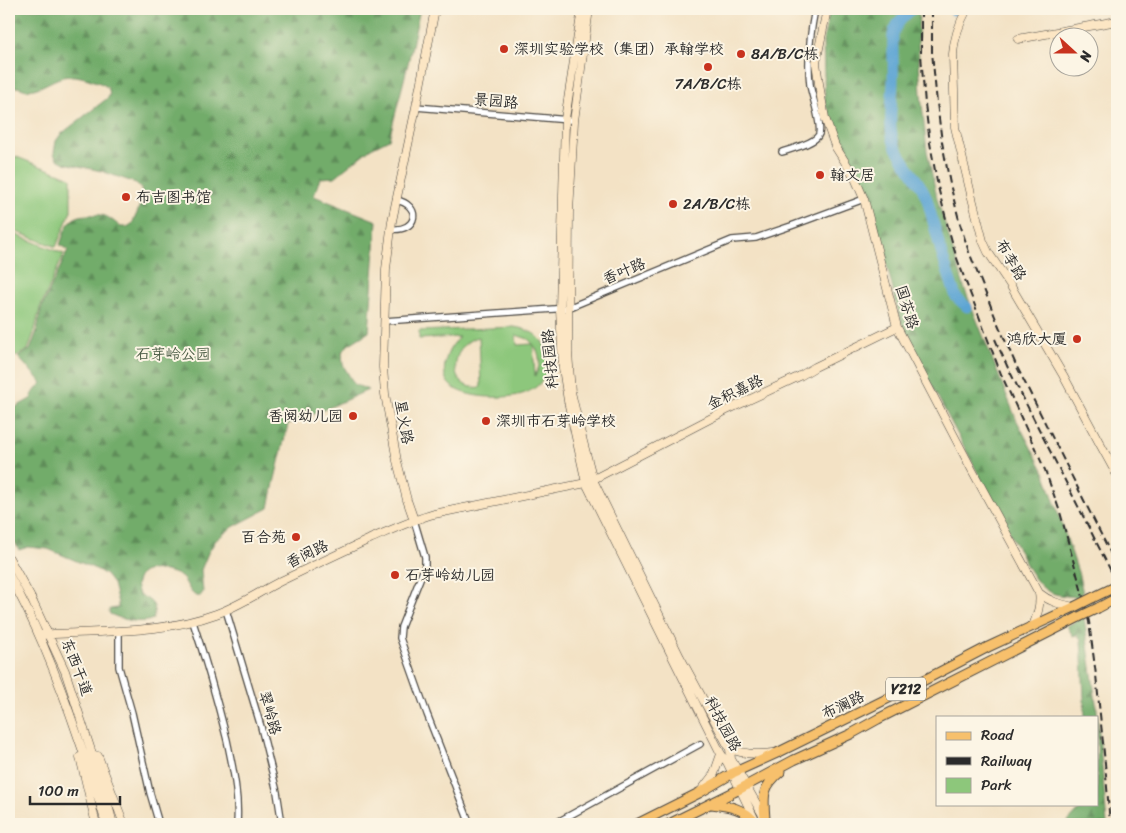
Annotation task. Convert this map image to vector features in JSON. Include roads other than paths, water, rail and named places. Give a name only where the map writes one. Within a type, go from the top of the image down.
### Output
[{"type":"main road","name":"星火路","points":[[414,520],[397,461],[385,394],[383,367],[386,269],[396,200],[435,9]]},
{"type":"main road","name":"科技园路","points":[[582,9],[565,119],[560,310],[563,368],[570,410],[590,481],[721,754],[735,772],[743,787]]},
{"type":"main road","name":"科技园路","points":[[589,9],[574,121],[569,212],[568,353],[571,392],[590,481],[730,749],[735,772]]},
{"type":"main road","name":"国芬路","points":[[827,9],[816,63],[820,97],[825,118],[836,146],[854,176],[864,199],[897,327],[1038,593]]},
{"type":"main road","name":"布李路","points":[[967,9],[956,31],[953,43],[955,127],[970,194],[984,241],[988,252],[1009,283],[1063,375],[1117,475]]},
{"type":"main road","points":[[1018,39],[1117,21]]},
{"type":"main road","name":"金积嘉路","points":[[590,481],[725,411],[897,327]]},
{"type":"main road","name":"香阅路","points":[[39,635],[119,632],[193,622],[226,610],[337,554],[414,520],[434,514],[577,486],[590,481]]},
{"type":"main road","name":"东西干道","points":[[9,558],[32,598],[65,670],[101,794]]},
{"type":"main road","name":"东西干道","points":[[9,575],[53,666],[101,794]]},
{"type":"main road","name":"布澜路","points":[[637,824],[699,793],[735,772],[988,647],[1114,588]]},
{"type":"main road","points":[[1038,593],[1056,603],[1074,607]]},
{"type":"main road","points":[[1033,626],[1040,601],[1038,593]]},
{"type":"main road","name":"布澜路","points":[[669,824],[1116,599]]},
{"type":"main road","points":[[75,700],[124,824]]},
{"type":"main road","points":[[66,702],[96,824]]},
{"type":"main road","points":[[730,749],[759,755],[774,754],[776,770]]},
{"type":"main road","points":[[699,793],[714,774],[721,754]]},
{"type":"main road","points":[[767,822],[764,796],[766,789],[774,777],[794,760]]},
{"type":"main road","points":[[743,787],[767,822]]},
{"type":"main road","points":[[743,787],[756,824]]},
{"type":"main road","points":[[101,794],[106,824]]},
{"type":"main road","points":[[101,794],[113,824]]},
{"type":"main road","points":[[710,804],[740,810],[748,814],[756,824]]},
{"type":"street","points":[[782,152],[814,140],[819,134],[819,124],[810,85],[808,57],[810,34],[816,9]]},
{"type":"street","name":"景园路","points":[[416,106],[574,121]]},
{"type":"street","name":"香叶路","points":[[384,321],[568,308],[732,240],[756,238],[864,199]]},
{"type":"street","points":[[391,229],[400,230],[405,228],[412,222],[413,218],[410,206],[396,200]]},
{"type":"street","name":"星火路","points":[[414,520],[425,557],[425,566],[401,627],[400,638],[470,824]]},
{"type":"street","name":"翠岭路","points":[[226,610],[261,727],[277,792],[282,824]]},
{"type":"street","points":[[193,622],[219,706],[236,781],[238,795],[237,824]]},
{"type":"street","points":[[119,632],[119,667],[159,824]]},
{"type":"street","points":[[554,824],[700,744]]},
{"type":"waterway","points":[[912,9],[898,24],[893,35],[891,131],[896,148],[927,199],[942,255],[956,297],[967,307]]},
{"type":"railway","points":[[921,9],[921,55],[925,104],[938,187],[948,227],[956,256],[1001,374],[1045,470],[1060,512],[1089,622],[1110,824]]},
{"type":"railway","points":[[932,9],[932,52],[942,142],[950,184],[969,252],[1016,365],[1117,566]]},
{"type":"railway","points":[[995,339],[1117,583]]},
{"type":"place","name":"深圳实验学校（集团）承翰学校","points":[[504,49]]},
{"type":"place","name":"8A/B/C栋","points":[[741,54]]},
{"type":"place","name":"7A/B/C栋","points":[[708,67]]},
{"type":"place","name":"翰文居","points":[[820,175]]},
{"type":"place","name":"布吉图书馆","points":[[126,197]]},
{"type":"place","name":"2A/B/C栋","points":[[673,204]]},
{"type":"place","name":"鸿欣大厦","points":[[1077,339]]},
{"type":"place","name":"香阅幼儿园","points":[[353,416]]},
{"type":"place","name":"深圳市石芽岭学校","points":[[486,421]]},
{"type":"place","name":"百合苑","points":[[296,537]]},
{"type":"place","name":"石芽岭幼儿园","points":[[395,575]]},
{"type":"park label","name":"石芽岭公园","points":[[173,354]]}]
